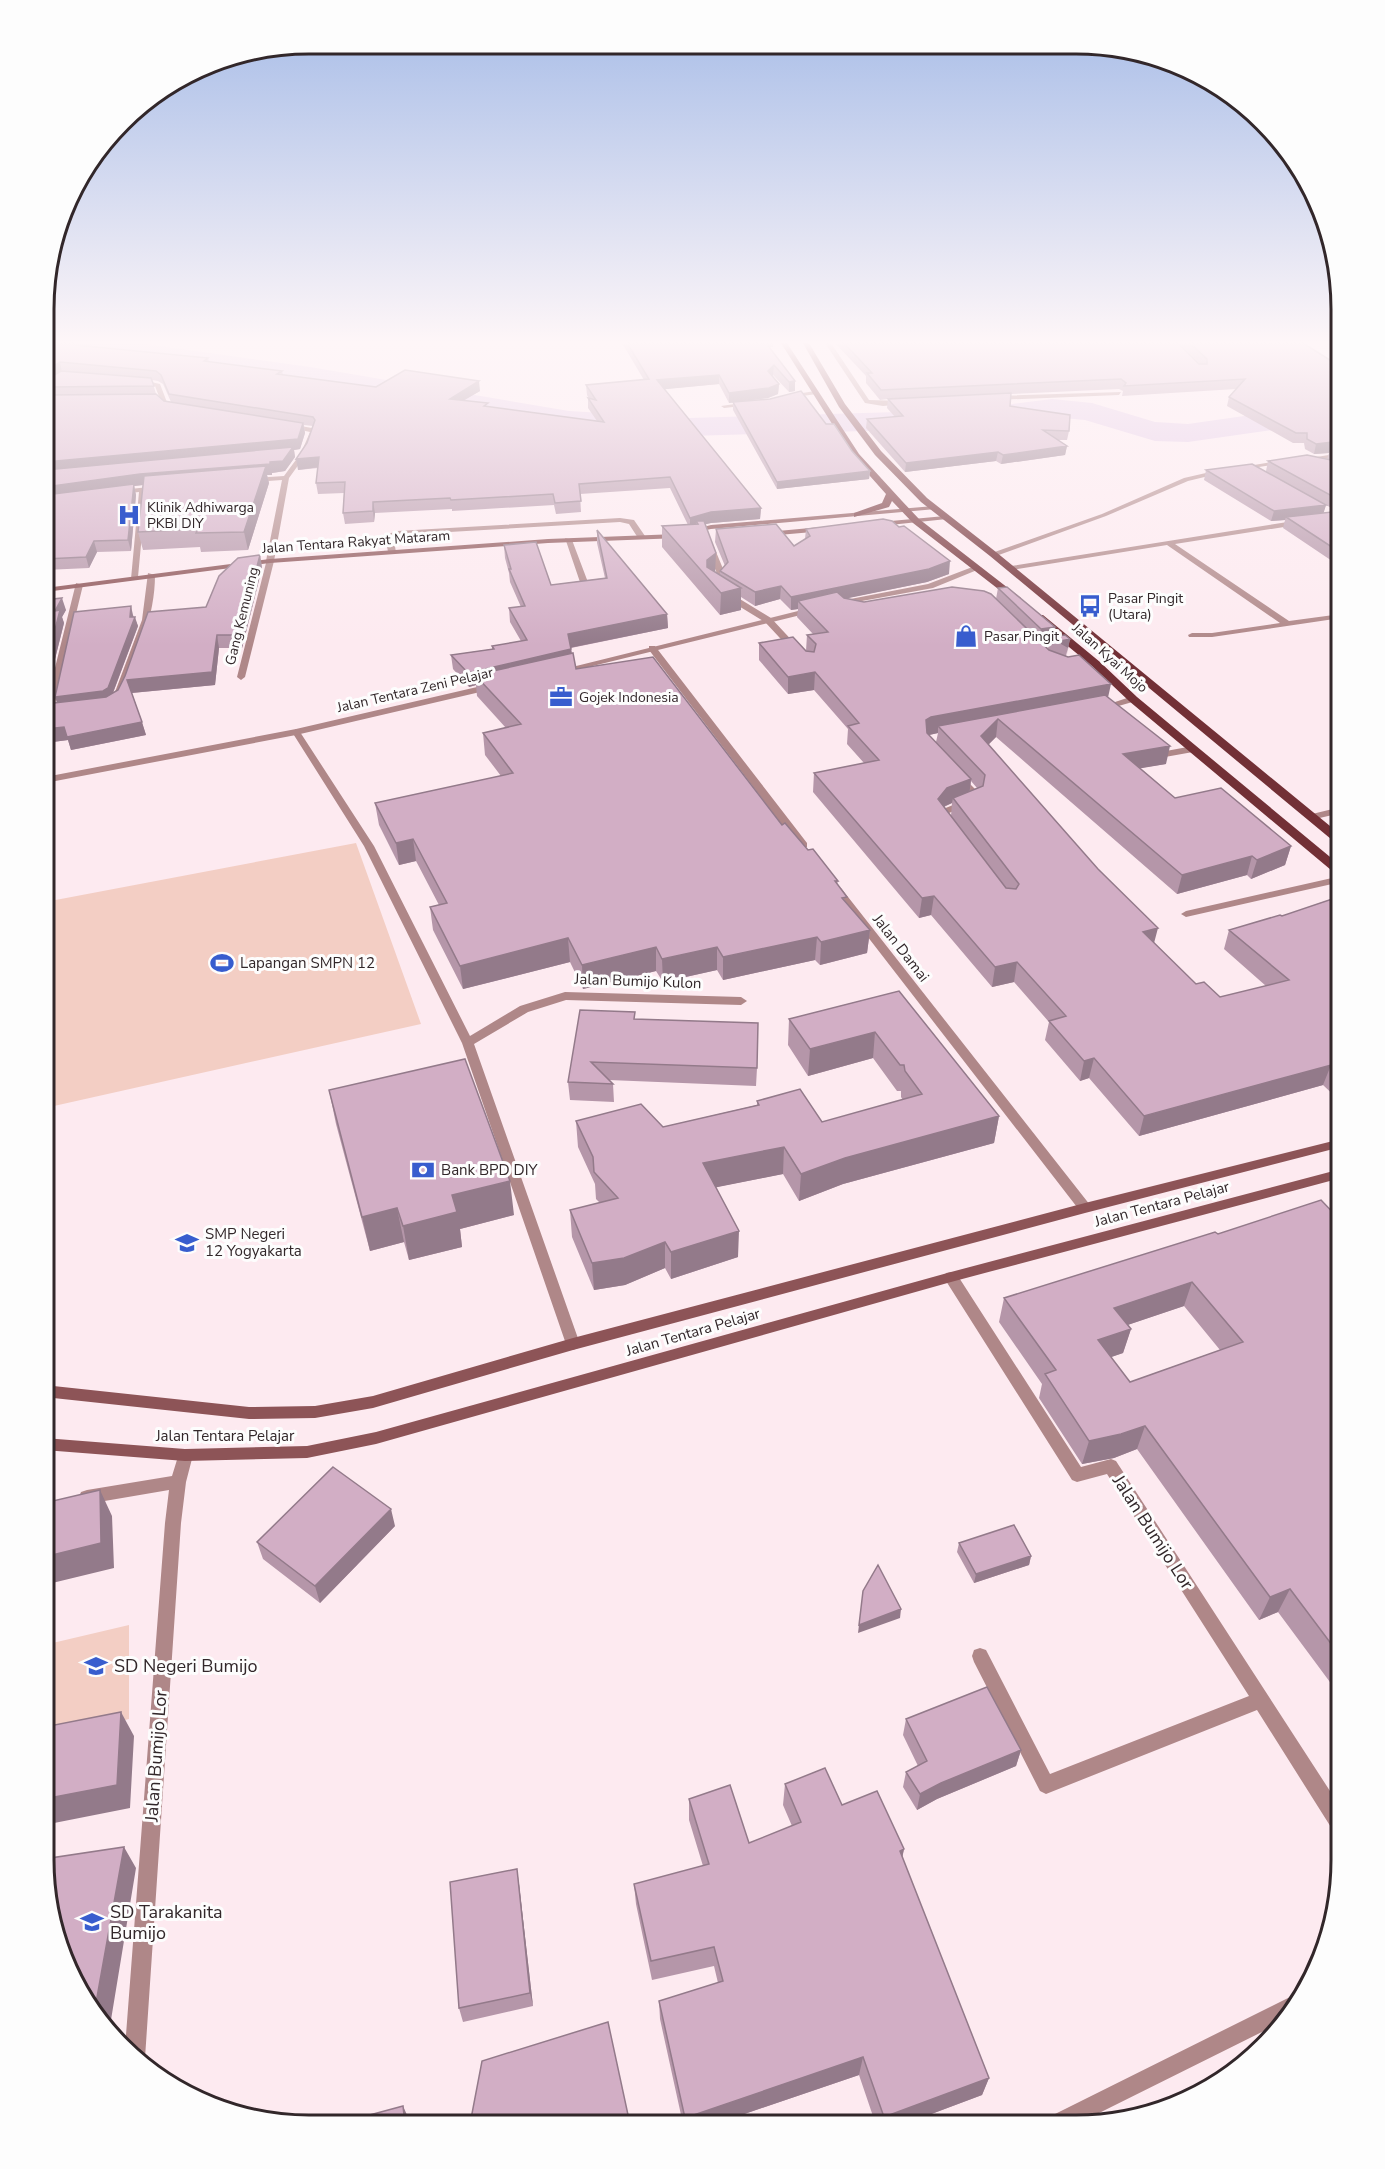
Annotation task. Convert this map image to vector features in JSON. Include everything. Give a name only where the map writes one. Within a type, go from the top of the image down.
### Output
[{"type":"main road","name":"Jalan Kyai Mojo","points":[[849,444],[916,521],[1073,644],[1133,699],[1331,864]]},
{"type":"main road","name":"Jalan Kyai Mojo","points":[[871,444],[945,518],[1011,568],[1246,765],[1331,833]]},
{"type":"main road","points":[[857,515],[886,505],[891,493]]},
{"type":"main road","name":"Jalan Tentara Rakyat Mataram","points":[[670,536],[711,527],[934,508]]},
{"type":"main road","points":[[871,525],[945,518]]},
{"type":"main road","points":[[871,525],[912,530],[942,541]]},
{"type":"main road","points":[[762,534],[827,528]]},
{"type":"main road","name":"Jalan Tentara Rakyat Mataram","points":[[54,589],[270,561],[568,540],[641,536],[706,537]]},
{"type":"main road","points":[[1219,771],[1246,765]]},
{"type":"main road","name":"Jalan Tentara Pelajar","points":[[54,1392],[249,1413],[315,1412],[373,1402],[573,1344],[1085,1208],[1331,1146]]},
{"type":"main road","name":"Jalan Tentara Pelajar","points":[[54,1445],[185,1455],[307,1452],[376,1438],[951,1277],[1331,1176]]},
{"type":"street","points":[[250,481],[286,478],[308,444]]},
{"type":"street","points":[[293,454],[304,453]]},
{"type":"street","points":[[993,554],[1104,515],[1186,479],[1247,466],[1331,455]]},
{"type":"street","points":[[1247,466],[1257,472]]},
{"type":"street","name":"Gang Kemuning","points":[[241,677],[270,561],[286,478]]},
{"type":"street","points":[[110,493],[165,487]]},
{"type":"street","points":[[134,577],[142,489]]},
{"type":"street","points":[[392,552],[389,535],[391,533],[620,520],[631,522],[641,536]]},
{"type":"street","points":[[1011,568],[1306,521]]},
{"type":"street","points":[[706,537],[722,576],[711,585],[768,620],[803,658]]},
{"type":"street","points":[[568,540],[585,585]]},
{"type":"street","points":[[1167,542],[1286,623]]},
{"type":"street","points":[[546,674],[837,604],[918,592],[978,568]]},
{"type":"street","points":[[117,700],[146,619],[152,585],[151,575]]},
{"type":"street","points":[[54,688],[80,585]]},
{"type":"street","points":[[930,586],[951,589]]},
{"type":"street","points":[[993,594],[1014,597]]},
{"type":"street","points":[[837,604],[846,610]]},
{"type":"street","points":[[1191,635],[1202,636],[1331,617]]},
{"type":"street","points":[[1054,647],[1073,644]]},
{"type":"street","points":[[652,648],[810,854]]},
{"type":"street","points":[[1079,667],[1096,664]]},
{"type":"street","name":"Jalan Tentara Zeni Pelajar","points":[[54,778],[296,732],[503,684]]},
{"type":"street","points":[[1095,709],[1133,699]]},
{"type":"street","points":[[1106,707],[1115,715]]},
{"type":"street","points":[[54,712],[62,711]]},
{"type":"street","points":[[296,732],[369,846],[468,1043],[573,1344]]},
{"type":"street","points":[[1151,745],[1165,754],[1193,749]]},
{"type":"street","points":[[953,771],[976,795],[976,800],[944,813],[942,816],[955,834]]},
{"type":"street","points":[[1311,817],[1331,812]]},
{"type":"street","points":[[1186,914],[1331,881]]},
{"type":"street","name":"Jalan Damai","points":[[832,882],[1085,1208]]},
{"type":"street","name":"Jalan Bumijo Kulon","points":[[468,1043],[524,1009],[565,996],[741,1001]]},
{"type":"street","name":"Jalan Bumijo Lor","points":[[951,1277],[1077,1475],[1111,1466],[1331,1810]]},
{"type":"street","name":"Jalan Bumijo Lor","points":[[136,2047],[173,1523],[178,1482],[185,1455]]},
{"type":"street","points":[[66,1500],[178,1482]]},
{"type":"street","points":[[980,1656],[1047,1785],[1260,1700]]},
{"type":"street","points":[[1076,2115],[1280,2012]]},
{"type":"shaded area","name":"Lapangan SMPN 12","points":[[356,843],[421,1024],[54,1106],[54,900]]},
{"type":"shaded area","points":[[129,1625],[129,1719],[54,1738],[54,1643]]},
{"type":"building","points":[[54,444],[241,444],[54,461]]},
{"type":"building","points":[[306,444],[709,444],[761,508],[711,512],[690,518],[670,477],[579,484],[581,501],[555,503],[553,494],[451,500],[450,498],[373,502],[373,511],[343,513],[345,482],[316,483],[319,457],[296,459]]},
{"type":"building","points":[[756,444],[847,444],[870,471],[777,482]]},
{"type":"building","points":[[889,444],[1067,446],[1003,455],[998,452],[906,463]]},
{"type":"building","points":[[293,447],[283,461],[270,462],[270,464],[140,474],[54,486],[54,469]]},
{"type":"building","points":[[1307,455],[1331,460],[1331,496],[1268,461]]},
{"type":"building","points":[[1252,464],[1326,505],[1274,511],[1206,470]]},
{"type":"building","points":[[266,466],[244,532],[196,533],[198,529],[138,532],[144,476]]},
{"type":"building","points":[[134,484],[128,540],[94,541],[86,557],[54,559],[54,494]]},
{"type":"building","points":[[1331,512],[1331,546],[1286,517]]},
{"type":"building","points":[[883,519],[892,521],[899,527],[904,526],[950,561],[929,569],[791,597],[781,586],[755,592],[720,571],[728,562],[716,529],[776,524],[794,546],[810,536],[806,529]]},
{"type":"building","points":[[696,521],[704,521],[716,553],[707,560],[707,567],[741,588],[721,593],[662,526],[698,524]]},
{"type":"building","points":[[597,530],[667,614],[568,634],[571,649],[468,673],[451,655],[494,649],[492,646],[527,640],[509,608],[525,606],[509,569],[511,569],[504,545],[536,542],[551,585],[607,578]]},
{"type":"building","points":[[260,555],[239,635],[217,635],[212,672],[127,680],[142,722],[67,737],[64,727],[54,728],[54,703],[106,697],[118,690],[148,612],[206,607],[219,576],[238,558]]},
{"type":"building","points":[[952,587],[984,591],[991,594],[1049,650],[1068,657],[1079,655],[1111,684],[931,717],[926,720],[927,733],[971,779],[947,788],[938,799],[1006,888],[1016,889],[1019,884],[953,798],[983,786],[985,775],[938,726],[1105,695],[1170,746],[1123,754],[1175,798],[1221,788],[1291,846],[1257,860],[1252,856],[1182,875],[998,719],[981,736],[1098,869],[1158,928],[1143,932],[1196,984],[1204,982],[1220,997],[1289,980],[1229,930],[1282,916],[1331,899],[1331,1065],[1144,1116],[1094,1058],[1084,1061],[1049,1021],[1066,1016],[1017,962],[995,967],[934,896],[922,898],[814,773],[879,760],[848,726],[859,723],[815,672],[788,677],[759,643],[793,637],[806,651],[814,652],[816,644],[807,635],[828,632],[798,601],[837,592],[844,598],[864,602]]},
{"type":"building","points":[[1007,587],[1055,627],[1041,629],[998,588]]},
{"type":"building","points":[[62,598],[55,611],[60,610],[54,634],[54,599]]},
{"type":"building","points":[[131,606],[130,617],[135,617],[108,688],[103,691],[55,697],[74,612]]},
{"type":"building","points":[[1065,635],[1070,639],[1061,641],[1068,647],[1050,637]]},
{"type":"building","points":[[573,653],[576,669],[653,657],[782,825],[785,823],[808,850],[813,849],[838,881],[835,881],[847,897],[842,898],[870,930],[821,942],[817,937],[723,957],[717,947],[662,959],[656,947],[582,965],[568,938],[460,966],[430,907],[447,903],[413,839],[396,843],[375,803],[513,773],[483,733],[521,724],[475,675]]},
{"type":"building","points":[[899,991],[999,1116],[845,1158],[801,1174],[784,1147],[703,1163],[739,1231],[671,1252],[665,1242],[624,1258],[592,1263],[570,1210],[618,1198],[594,1172],[593,1157],[576,1121],[641,1104],[663,1127],[759,1105],[757,1101],[800,1089],[822,1122],[922,1094],[905,1071],[904,1065],[900,1065],[875,1032],[810,1049],[789,1019]]},
{"type":"building","points":[[580,1010],[635,1012],[634,1019],[758,1023],[757,1068],[591,1062],[613,1084],[568,1082]]},
{"type":"building","name":"Bank BPD DIY","points":[[465,1059],[510,1181],[452,1195],[457,1212],[403,1226],[397,1208],[362,1217],[329,1090]]},
{"type":"building","points":[[1321,1200],[1331,1210],[1331,1644],[1290,1589],[1270,1597],[1145,1426],[1089,1441],[1045,1374],[1056,1370],[1004,1298],[1215,1232],[1218,1234]],"holes":[[[1192,1282],[1243,1342],[1130,1382],[1098,1340],[1131,1329],[1114,1308]]]},
{"type":"building","points":[[333,1467],[391,1509],[315,1586],[257,1542]]},
{"type":"building","points":[[100,1490],[101,1543],[54,1555],[54,1501]]},
{"type":"building","points":[[1014,1525],[1031,1556],[976,1574],[959,1543]]},
{"type":"building","points":[[878,1565],[901,1609],[859,1625],[863,1591]]},
{"type":"building","points":[[987,1687],[1021,1750],[920,1794],[906,1772],[927,1761],[906,1719]]},
{"type":"building","points":[[121,1712],[117,1785],[54,1797],[54,1725]]},
{"type":"building","points":[[825,1768],[842,1805],[877,1791],[904,1849],[900,1851],[989,2078],[889,2115],[883,2115],[863,2057],[694,2115],[684,2115],[659,2001],[723,1981],[714,1947],[651,1961],[634,1884],[709,1864],[689,1799],[730,1785],[749,1843],[801,1822],[785,1784]]},
{"type":"building","points":[[124,1847],[96,2000],[80,1973],[63,1926],[56,1893],[54,1858]]},
{"type":"building","points":[[517,1869],[530,1993],[459,2008],[450,1882]]},
{"type":"building","points":[[608,2022],[628,2115],[472,2115],[482,2061]]},
{"type":"building","points":[[403,2106],[404,2115],[370,2115]]},
{"type":"place","name":"Klinik Adhiwarga PKBI DIY","points":[[129,515]]},
{"type":"place","name":"Pasar Pingit (Utara)","points":[[1090,606]]},
{"type":"place","name":"Pasar Pingit","points":[[966,636]]},
{"type":"place","name":"Gojek Indonesia","points":[[561,697]]},
{"type":"place","name":"Lapangan SMPN 12","points":[[222,963]]},
{"type":"place","name":"Bank BPD DIY","points":[[423,1170]]},
{"type":"place","name":"SMP Negeri 12 Yogyakarta","points":[[187,1243]]},
{"type":"place","name":"SD Negeri Bumijo","points":[[96,1666]]},
{"type":"place","name":"SD Tarakanita Bumijo","points":[[92,1922]]}]
